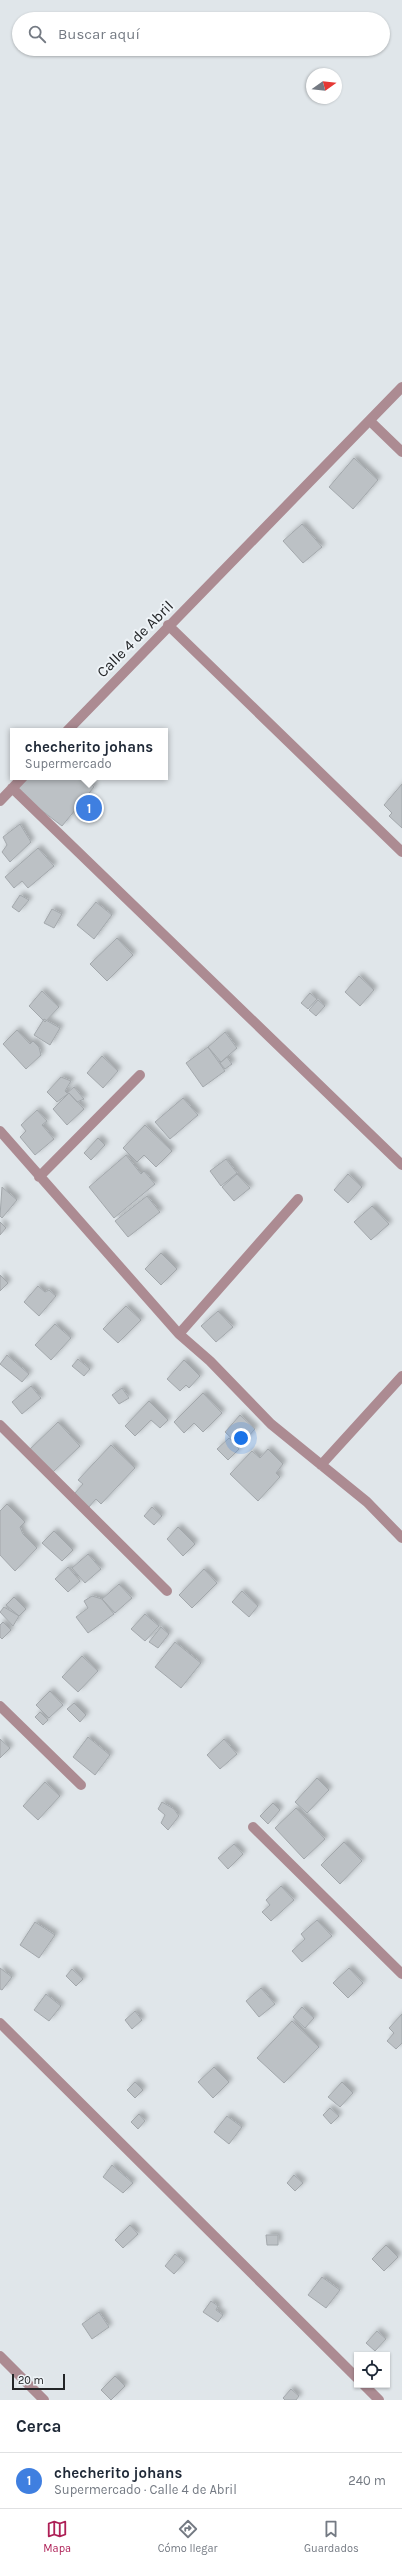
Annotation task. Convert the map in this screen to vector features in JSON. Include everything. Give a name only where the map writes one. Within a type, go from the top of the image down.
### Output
[{"type":"street","name":"Calle 4 de Abril","points":[[70,728],[168,625],[225,569],[402,387]]},
{"type":"street","points":[[370,421],[402,452]]},
{"type":"street","points":[[168,625],[402,852]]},
{"type":"street","points":[[0,801],[20,780]]},
{"type":"street","points":[[12,788],[402,1165]]},
{"type":"street","points":[[39,1177],[140,1075]]},
{"type":"street","points":[[0,1131],[179,1334],[210,1361],[271,1424],[367,1502],[402,1538]]},
{"type":"street","points":[[179,1334],[298,1199]]},
{"type":"street","points":[[321,1465],[402,1376]]},
{"type":"street","points":[[0,1425],[167,1591]]},
{"type":"street","points":[[0,1706],[81,1785]]},
{"type":"street","points":[[254,1827],[402,1974]]},
{"type":"street","points":[[0,2023],[354,2375]]},
{"type":"street","points":[[0,2356],[44,2400]]},
{"type":"street","points":[[367,2388],[379,2400]]},
{"type":"building","points":[[354,458],[378,480],[353,509],[329,487]]},
{"type":"building","points":[[302,524],[322,547],[303,563],[283,541]]},
{"type":"building","points":[[25,780],[88,780],[94,787],[62,826],[15,790]]},
{"type":"building","points":[[402,784],[402,828],[389,816],[392,813],[384,805]]},
{"type":"building","points":[[20,824],[31,842],[10,862],[2,852],[7,845],[3,837]]},
{"type":"building","points":[[38,848],[54,866],[28,888],[22,881],[14,888],[5,877]]},
{"type":"building","points":[[20,895],[29,900],[19,912],[12,907]]},
{"type":"building","points":[[96,902],[112,915],[94,939],[77,925]]},
{"type":"building","points":[[52,909],[62,914],[54,928],[44,923]]},
{"type":"building","points":[[117,938],[133,955],[107,981],[90,964]]},
{"type":"building","points":[[359,976],[374,990],[360,1006],[345,992]]},
{"type":"building","points":[[42,991],[59,1007],[45,1022],[29,1006]]},
{"type":"building","points":[[310,993],[317,999],[308,1009],[301,1003]]},
{"type":"building","points":[[318,1000],[325,1006],[316,1016],[309,1010]]},
{"type":"building","points":[[44,1019],[60,1028],[50,1045],[34,1035]]},
{"type":"building","points":[[17,1030],[30,1044],[33,1041],[39,1047],[41,1055],[26,1069],[3,1044]]},
{"type":"building","points":[[225,1032],[237,1048],[221,1062],[208,1047]]},
{"type":"building","points":[[208,1047],[225,1071],[203,1087],[186,1063]]},
{"type":"building","points":[[102,1056],[118,1071],[103,1088],[87,1073]]},
{"type":"building","points":[[227,1057],[232,1064],[225,1069],[220,1063]]},
{"type":"building","points":[[61,1077],[71,1081],[65,1091],[67,1093],[74,1087],[84,1099],[77,1102],[69,1093],[57,1102],[47,1092]]},
{"type":"building","points":[[69,1093],[84,1109],[67,1125],[53,1109]]},
{"type":"building","points":[[183,1098],[198,1115],[170,1139],[155,1122]]},
{"type":"building","points":[[37,1110],[47,1121],[42,1125],[54,1139],[35,1155],[20,1137],[26,1131],[21,1125]]},
{"type":"building","points":[[145,1125],[172,1151],[156,1167],[144,1155],[137,1162],[123,1148]]},
{"type":"building","points":[[98,1138],[105,1145],[91,1160],[84,1153]]},
{"type":"building","points":[[126,1155],[141,1174],[144,1171],[155,1184],[114,1218],[89,1187]]},
{"type":"building","points":[[226,1159],[237,1173],[221,1186],[210,1171]]},
{"type":"building","points":[[237,1174],[250,1188],[234,1201],[222,1187]]},
{"type":"building","points":[[348,1174],[362,1187],[348,1203],[334,1190]]},
{"type":"building","points":[[2,1187],[17,1200],[2,1218],[0,1216]]},
{"type":"building","points":[[147,1196],[160,1212],[128,1237],[115,1221]]},
{"type":"building","points":[[372,1206],[389,1224],[371,1240],[354,1222]]},
{"type":"building","points":[[0,1222],[6,1228],[0,1235]]},
{"type":"building","points":[[161,1253],[177,1269],[161,1285],[145,1269]]},
{"type":"building","points":[[0,1275],[8,1283],[0,1291]]},
{"type":"building","points":[[38,1286],[45,1292],[49,1290],[56,1296],[39,1316],[24,1302]]},
{"type":"building","points":[[126,1306],[141,1320],[118,1343],[103,1329]]},
{"type":"building","points":[[218,1311],[233,1327],[216,1342],[201,1326]]},
{"type":"building","points":[[55,1324],[71,1338],[51,1360],[35,1345]]},
{"type":"building","points":[[7,1355],[29,1374],[22,1382],[0,1364]]},
{"type":"building","points":[[78,1359],[90,1369],[84,1376],[72,1366]]},
{"type":"building","points":[[184,1360],[200,1376],[189,1388],[186,1385],[180,1391],[167,1379]]},
{"type":"building","points":[[31,1386],[41,1398],[22,1414],[12,1402]]},
{"type":"building","points":[[122,1388],[129,1398],[119,1404],[112,1395]]},
{"type":"building","points":[[203,1393],[222,1413],[203,1432],[194,1423],[184,1433],[174,1422]]},
{"type":"building","points":[[149,1401],[168,1420],[160,1428],[151,1420],[135,1436],[125,1426]]},
{"type":"building","points":[[240,1415],[255,1429],[240,1446],[225,1432]]},
{"type":"building","points":[[58,1422],[80,1446],[51,1474],[28,1451]]},
{"type":"building","points":[[229,1438],[239,1449],[228,1460],[217,1449]]},
{"type":"building","points":[[111,1445],[135,1468],[101,1504],[96,1499],[88,1508],[74,1494],[83,1484],[78,1480]]},
{"type":"building","points":[[268,1449],[283,1464],[276,1473],[280,1477],[258,1501],[230,1474],[252,1451],[260,1458]]},
{"type":"building","points":[[7,1504],[25,1522],[20,1527],[23,1534],[37,1548],[15,1571],[0,1555],[0,1511]]},
{"type":"building","points":[[152,1507],[162,1516],[154,1525],[144,1516]]},
{"type":"building","points":[[178,1527],[195,1544],[183,1556],[167,1539]]},
{"type":"building","points":[[54,1531],[73,1550],[62,1561],[42,1543]]},
{"type":"building","points":[[88,1554],[101,1569],[85,1583],[72,1568]]},
{"type":"building","points":[[68,1567],[80,1581],[68,1592],[55,1579]]},
{"type":"building","points":[[204,1569],[217,1583],[192,1608],[179,1595]]},
{"type":"building","points":[[119,1584],[132,1598],[115,1613],[102,1599]]},
{"type":"building","points":[[242,1591],[258,1606],[249,1617],[232,1602]]},
{"type":"building","points":[[92,1596],[102,1599],[114,1614],[88,1633],[76,1617],[88,1608],[84,1601]]},
{"type":"building","points":[[14,1597],[26,1609],[19,1616],[6,1605]]},
{"type":"building","points":[[4,1607],[19,1616],[13,1626],[0,1612]]},
{"type":"building","points":[[145,1614],[159,1626],[145,1641],[131,1629]]},
{"type":"building","points":[[3,1622],[11,1630],[2,1639],[0,1637],[0,1625]]},
{"type":"building","points":[[161,1627],[169,1634],[158,1648],[149,1642]]},
{"type":"building","points":[[175,1642],[201,1663],[181,1688],[155,1667]]},
{"type":"building","points":[[82,1656],[98,1671],[78,1692],[62,1677]]},
{"type":"building","points":[[50,1691],[63,1705],[49,1718],[36,1705]]},
{"type":"building","points":[[74,1703],[86,1715],[80,1722],[67,1709]]},
{"type":"building","points":[[40,1712],[48,1720],[43,1725],[35,1717]]},
{"type":"building","points":[[88,1737],[110,1755],[95,1775],[73,1757]]},
{"type":"building","points":[[0,1739],[10,1748],[0,1758]]},
{"type":"building","points":[[224,1739],[237,1754],[220,1769],[207,1755]]},
{"type":"building","points":[[317,1778],[329,1790],[307,1813],[295,1802]]},
{"type":"building","points":[[45,1782],[60,1796],[38,1820],[23,1806]]},
{"type":"building","points":[[162,1802],[174,1809],[179,1816],[168,1830],[161,1823],[165,1815],[158,1809]]},
{"type":"building","points":[[273,1803],[280,1810],[268,1824],[260,1816]]},
{"type":"building","points":[[296,1808],[325,1839],[304,1859],[275,1828]]},
{"type":"building","points":[[344,1842],[362,1861],[340,1884],[321,1865]]},
{"type":"building","points":[[234,1844],[243,1854],[228,1869],[218,1858]]},
{"type":"building","points":[[281,1886],[294,1900],[271,1921],[262,1912],[270,1905],[266,1900]]},
{"type":"building","points":[[317,1920],[332,1936],[302,1962],[292,1951],[305,1939],[301,1934]]},
{"type":"building","points":[[35,1922],[55,1935],[39,1958],[20,1945]]},
{"type":"building","points":[[0,1968],[12,1977],[2,1990],[0,1989]]},
{"type":"building","points":[[349,1968],[363,1983],[348,1998],[333,1983]]},
{"type":"building","points":[[72,1969],[83,1979],[76,1986],[66,1976]]},
{"type":"building","points":[[261,1988],[275,2004],[259,2017],[246,2001]]},
{"type":"building","points":[[46,1994],[61,2006],[49,2021],[34,2010]]},
{"type":"building","points":[[302,2007],[314,2018],[305,2028],[293,2017]]},
{"type":"building","points":[[135,2011],[142,2020],[132,2029],[125,2020]]},
{"type":"building","points":[[402,2014],[402,2043],[396,2049],[387,2041],[394,2033],[389,2028]]},
{"type":"building","points":[[292,2021],[319,2047],[284,2083],[257,2058]]},
{"type":"building","points":[[214,2067],[229,2082],[213,2098],[198,2082]]},
{"type":"building","points":[[135,2082],[143,2090],[135,2098],[127,2090]]},
{"type":"building","points":[[342,2082],[353,2093],[340,2107],[328,2097]]},
{"type":"building","points":[[330,2108],[339,2116],[331,2124],[323,2115]]},
{"type":"building","points":[[139,2114],[145,2121],[138,2129],[131,2122]]},
{"type":"building","points":[[227,2116],[242,2127],[229,2144],[214,2132]]},
{"type":"building","points":[[112,2165],[133,2183],[123,2193],[103,2177]]},
{"type":"building","points":[[294,2175],[303,2183],[295,2191],[287,2183]]},
{"type":"building","points":[[130,2225],[138,2234],[123,2248],[115,2240]]},
{"type":"building","points":[[266,2235],[278,2235],[278,2245],[267,2245]]},
{"type":"building","points":[[386,2245],[398,2257],[384,2271],[372,2259]]},
{"type":"building","points":[[175,2254],[185,2262],[174,2274],[165,2266]]},
{"type":"building","points":[[322,2277],[340,2290],[326,2308],[308,2295]]},
{"type":"building","points":[[211,2301],[218,2306],[216,2310],[223,2315],[218,2322],[203,2312]]},
{"type":"building","points":[[99,2312],[109,2327],[92,2339],[82,2324]]},
{"type":"building","points":[[377,2331],[386,2339],[375,2351],[366,2343]]},
{"type":"building","points":[[115,2376],[125,2386],[111,2400],[101,2390]]},
{"type":"building","points":[[291,2389],[299,2396],[296,2400],[285,2400],[283,2398]]},
{"type":"place","name":"checherito johans","points":[[89,808]]}]
